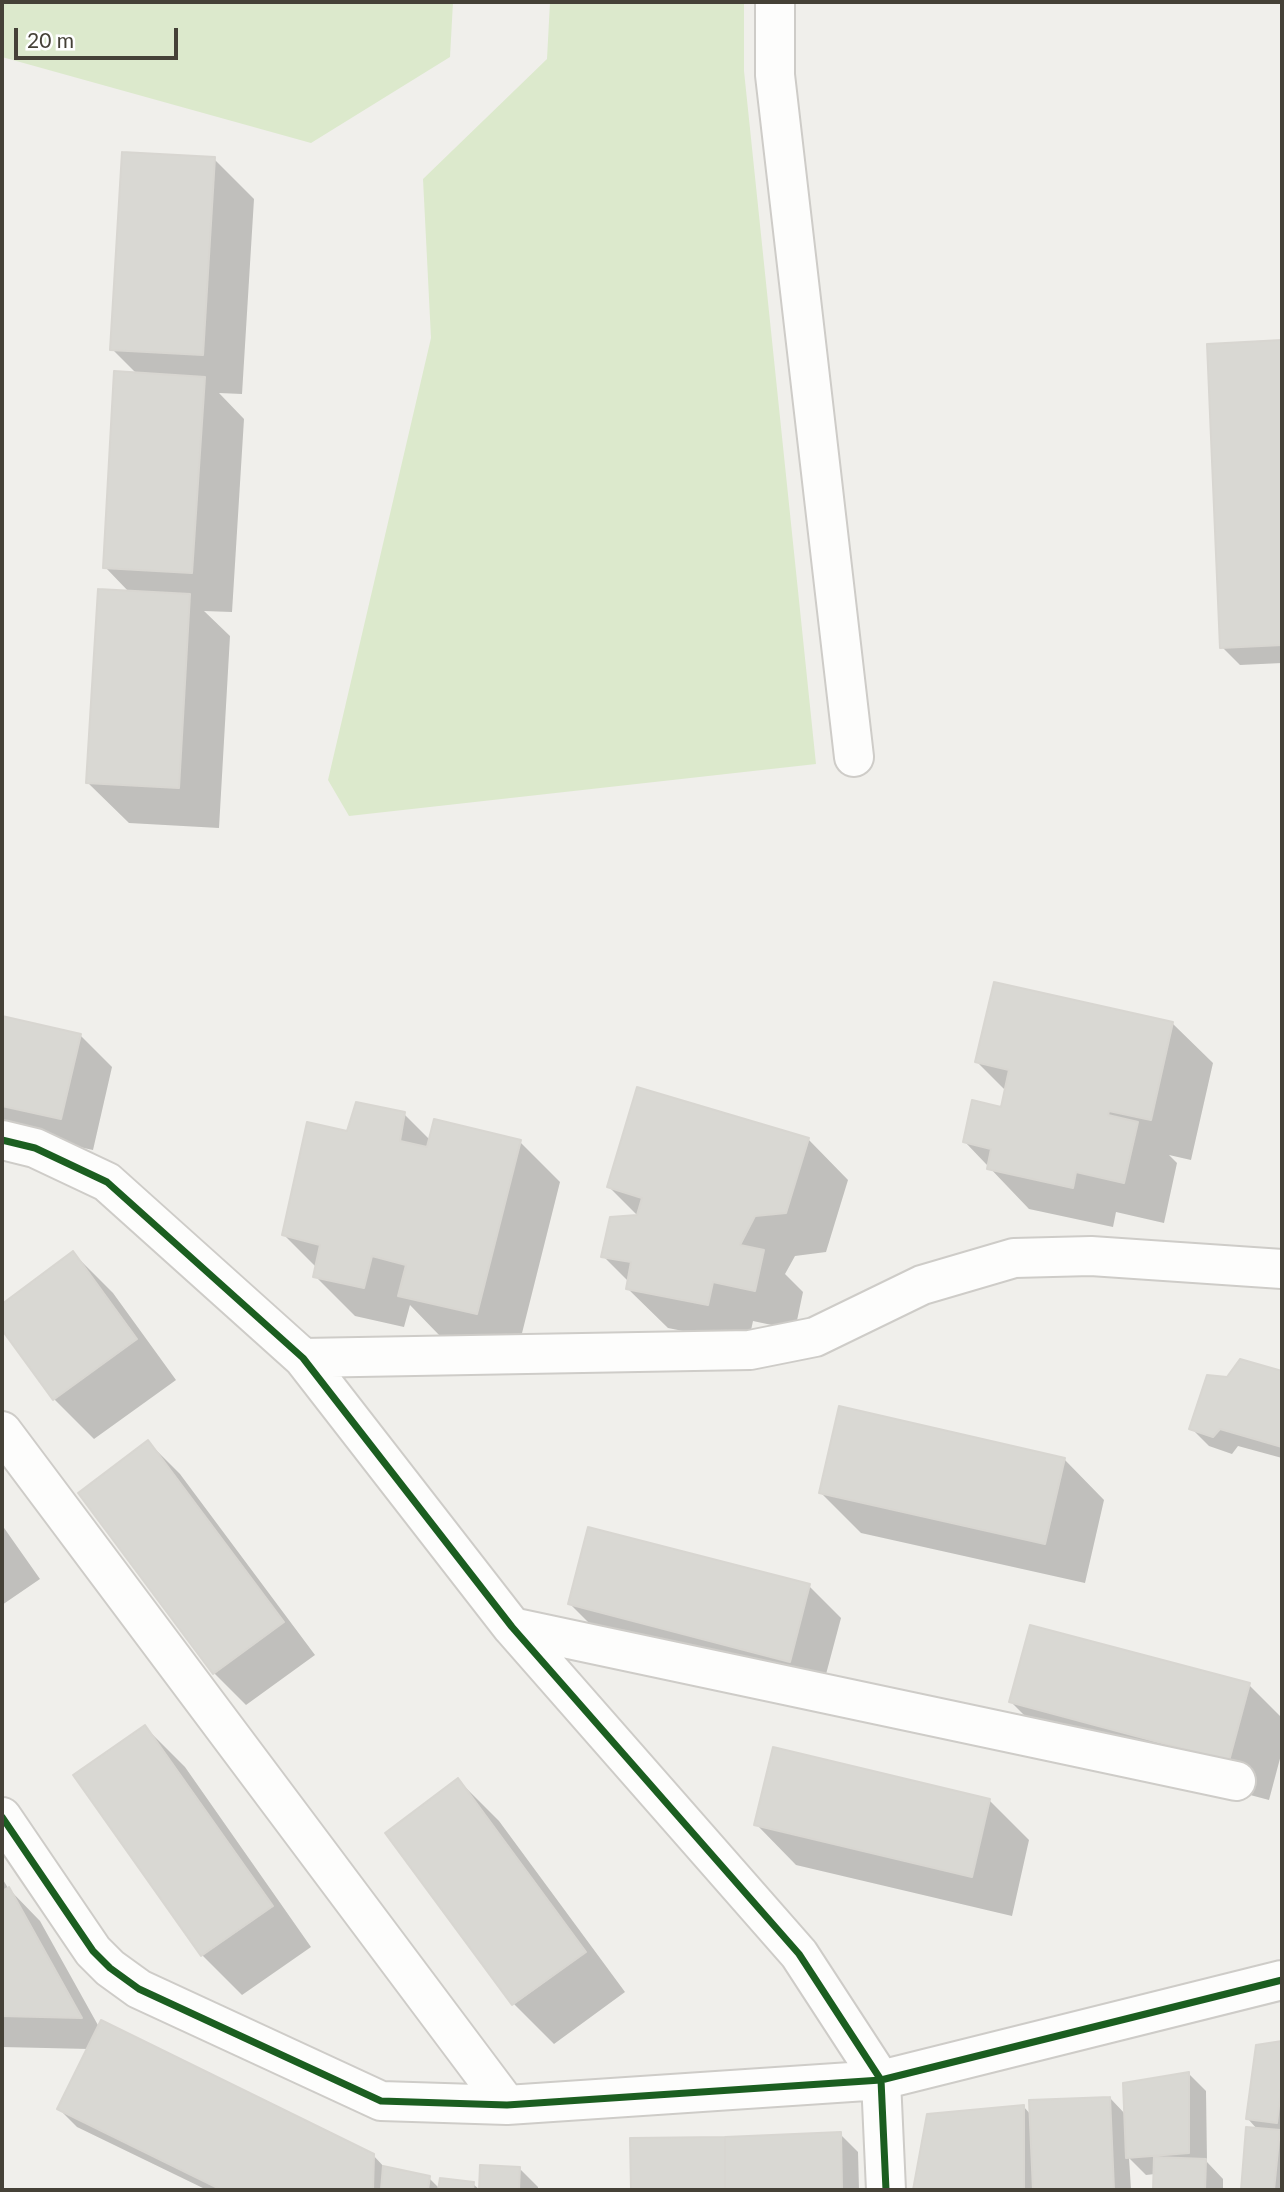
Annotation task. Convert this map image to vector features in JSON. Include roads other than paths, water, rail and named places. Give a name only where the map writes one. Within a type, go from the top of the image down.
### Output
[{"type":"street","points":[[775,2],[775,75],[854,757]]},
{"type":"street","points":[[2,1140],[35,1149],[107,1182],[303,1358],[512,1627],[799,1954],[881,2080],[886,2190]]},
{"type":"street","points":[[303,1358],[750,1350],[815,1337],[922,1285],[1014,1258],[1091,1256],[1282,1269]]},
{"type":"street","points":[[2,1431],[508,2105]]},
{"type":"street","points":[[512,1627],[1236,1781]]},
{"type":"street","points":[[2,1817],[93,1951],[110,1968],[139,1989],[381,2101],[508,2105],[881,2080],[1282,1980]]}]
